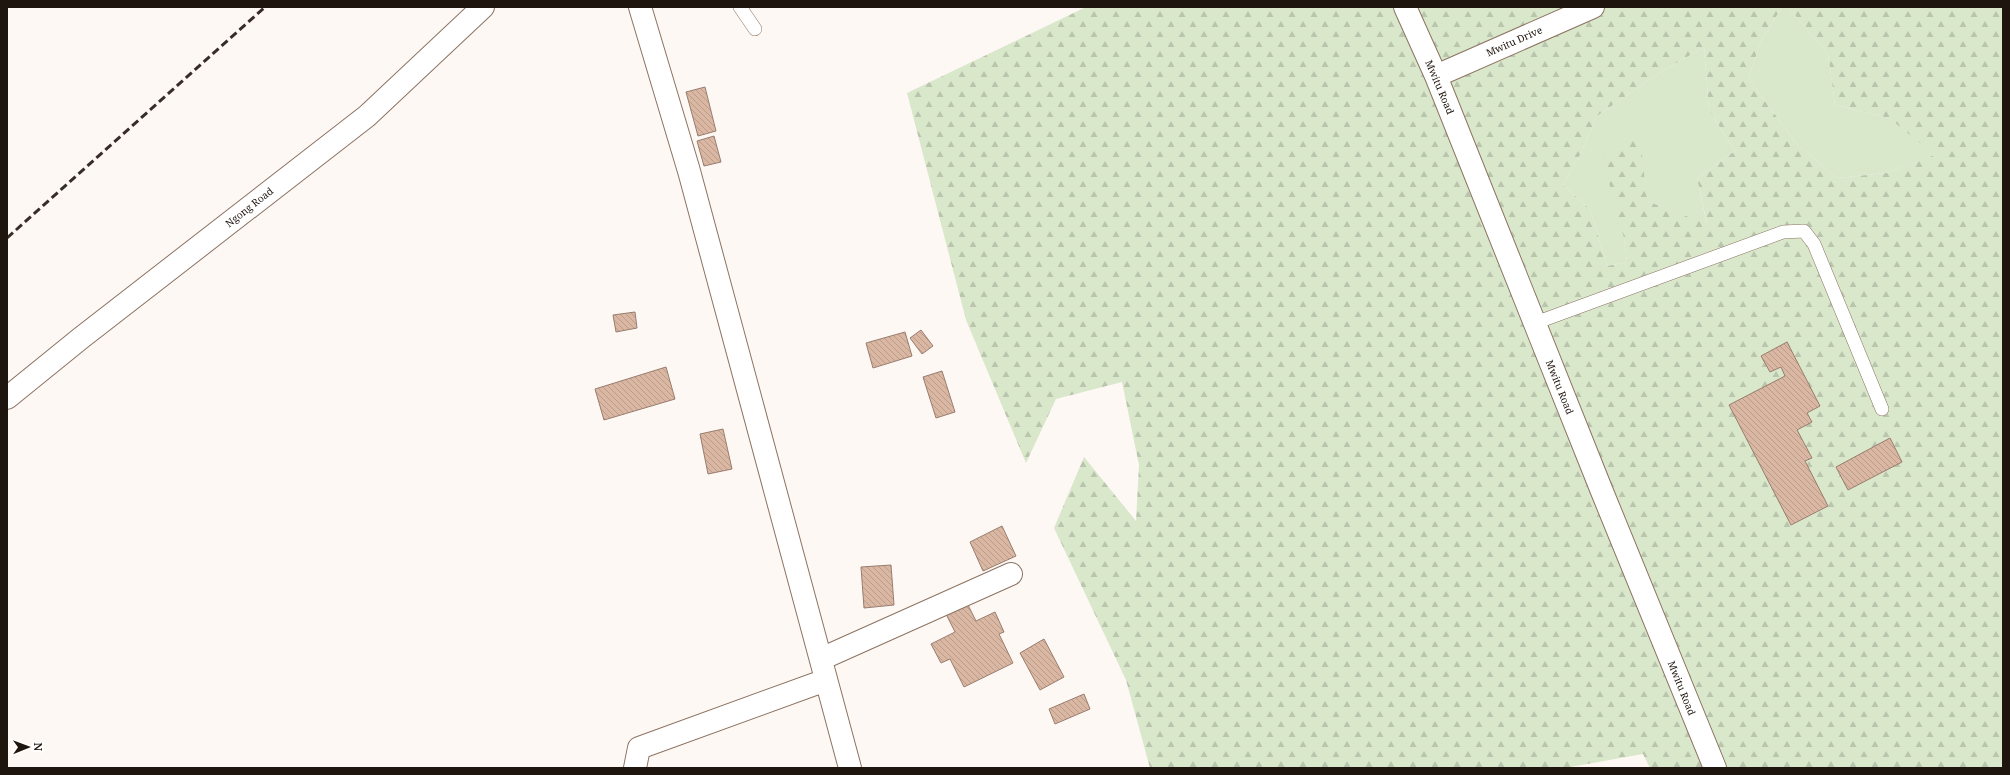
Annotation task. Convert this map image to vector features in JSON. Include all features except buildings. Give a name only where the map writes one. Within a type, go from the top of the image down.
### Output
[{"type":"street","name":"Ngong Road","points":[[7,398],[81,338],[367,116],[483,7]]},
{"type":"street","points":[[640,7],[689,171],[850,768]]},
{"type":"street","name":"Mwitu Road","points":[[1405,7],[1436,76],[1715,768]]},
{"type":"street","name":"Mwitu Drive","points":[[1436,76],[1593,7]]},
{"type":"street","points":[[635,768],[639,748],[824,669],[1011,574]]},
{"type":"lane","points":[[740,7],[755,29]]},
{"type":"lane","points":[[1535,323],[1783,232],[1804,231],[1814,244],[1882,409]]},
{"type":"green space","points":[[1086,7],[1782,7],[1761,42],[1748,78],[1796,143],[1837,178],[1886,173],[1935,155],[1889,118],[1835,105],[1828,54],[1788,7],[2003,7],[2003,768],[1650,768],[1643,754],[1565,768],[1150,768],[1126,680],[1054,528],[1084,457],[1136,521],[1139,465],[1122,382],[1056,399],[1026,463],[966,320],[907,93]],"holes":[[[1704,47],[1709,110],[1735,151],[1697,178],[1707,224],[1647,201],[1640,136],[1602,157],[1624,238],[1627,262],[1607,266],[1590,209],[1563,185],[1581,153],[1597,116],[1656,75]]]},
{"type":"green space","points":[[1782,7],[1788,7],[1828,54],[1835,105],[1889,118],[1936,155],[1886,173],[1837,178],[1796,143],[1748,78],[1761,42]]},
{"type":"green space","points":[[1704,47],[1709,110],[1735,151],[1697,178],[1707,225],[1647,201],[1624,238],[1627,262],[1607,266],[1590,209],[1563,185],[1581,153],[1597,116],[1656,75]]},
{"type":"railway","points":[[7,238],[265,7]]}]
